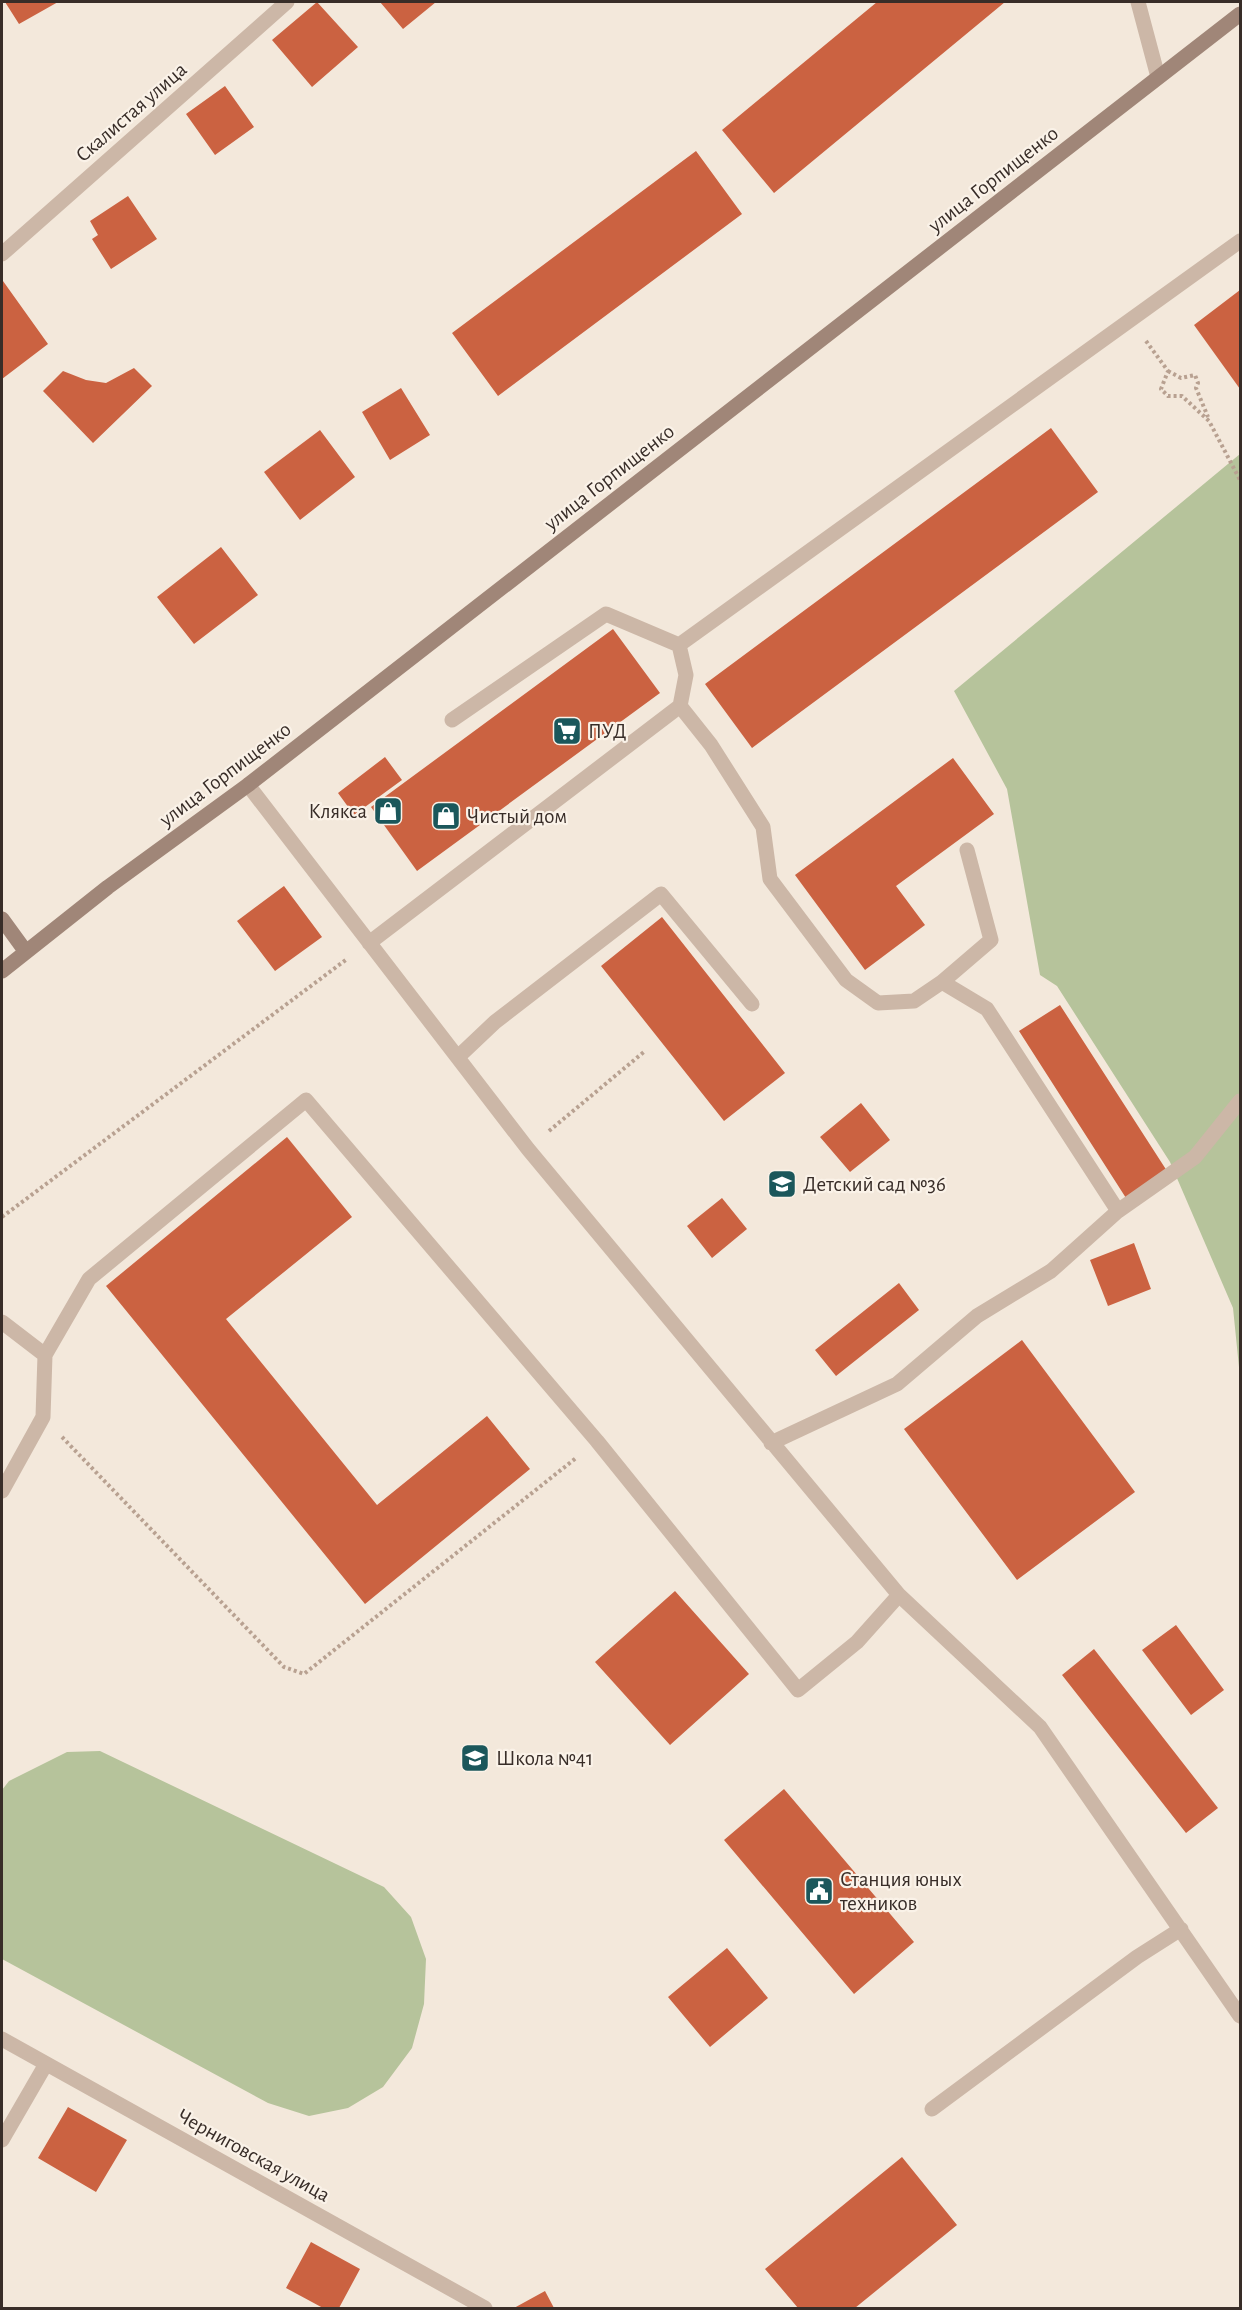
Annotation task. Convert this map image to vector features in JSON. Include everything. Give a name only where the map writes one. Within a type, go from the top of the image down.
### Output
[{"type":"main road","name":"улица Горпищенко","points":[[2,971],[108,887],[248,785],[1240,15]]},
{"type":"main road","points":[[2,919],[26,952]]},
{"type":"street","name":"Скалистая улица","points":[[2,254],[288,2]]},
{"type":"street","points":[[1138,2],[1158,77]]},
{"type":"street","points":[[679,645],[1240,241]]},
{"type":"street","points":[[452,720],[606,614],[679,645]]},
{"type":"street","points":[[369,943],[680,706],[686,675],[679,645]]},
{"type":"street","points":[[680,706],[711,745],[763,827],[770,879],[846,980],[878,1004],[914,1001],[942,982],[991,940],[967,850]]},
{"type":"street","points":[[248,785],[528,1149],[771,1443],[899,1595],[1040,1727],[1240,2016]]},
{"type":"street","points":[[458,1057],[495,1022],[661,894],[752,1004]]},
{"type":"street","points":[[942,982],[987,1009],[1118,1210]]},
{"type":"street","points":[[2,1491],[43,1417],[45,1355],[89,1278],[306,1100],[597,1441],[798,1690],[857,1642],[899,1595]]},
{"type":"street","points":[[771,1443],[897,1384],[977,1316],[1050,1271],[1118,1210],[1195,1157],[1240,1101]]},
{"type":"street","points":[[2,1322],[45,1355]]},
{"type":"street","points":[[932,2109],[1137,1957],[1181,1929]]},
{"type":"street","name":"Черниговская улица","points":[[2,2039],[485,2308]]},
{"type":"street","points":[[2,2140],[46,2064]]},
{"type":"path","points":[[1130,322],[1168,371],[1181,378],[1195,375],[1198,383],[1196,388],[1209,420],[1240,480]]},
{"type":"path","points":[[1168,371],[1161,389],[1168,396],[1182,396],[1209,420]]},
{"type":"path","points":[[2,1217],[369,943]]},
{"type":"path","points":[[528,1149],[645,1051]]},
{"type":"path","points":[[43,1417],[284,1667],[304,1674],[597,1441]]},
{"type":"green space","points":[[1240,454],[1240,1377],[1233,1308],[1170,1162],[1057,986],[1040,975],[1007,789],[954,691]]},
{"type":"green space","points":[[100,1751],[384,1887],[411,1917],[426,1959],[424,2004],[412,2048],[383,2087],[348,2108],[309,2116],[268,2103],[2,1959],[2,1790],[9,1781],[67,1752]]},
{"type":"building","points":[[5,2],[58,2],[19,24]]},
{"type":"building","points":[[317,2],[358,47],[312,87],[272,40]]},
{"type":"building","points":[[380,2],[436,2],[403,29]]},
{"type":"building","points":[[877,2],[1005,2],[774,193],[722,130]]},
{"type":"building","points":[[225,86],[254,127],[215,155],[186,114]]},
{"type":"building","points":[[696,151],[742,214],[498,396],[452,333]]},
{"type":"building","points":[[128,196],[157,239],[111,269],[92,239],[98,235],[90,221]]},
{"type":"building","points":[[2,282],[48,344],[2,379]]},
{"type":"building","points":[[1240,290],[1240,389],[1194,325]]},
{"type":"building","points":[[134,368],[152,386],[93,443],[43,391],[63,371],[86,380],[106,383]]},
{"type":"building","points":[[401,388],[430,435],[390,460],[362,412]]},
{"type":"building","points":[[1051,428],[1098,492],[752,748],[705,684]]},
{"type":"building","points":[[320,430],[355,477],[300,520],[264,472]]},
{"type":"building","points":[[221,547],[258,595],[194,644],[157,597]]},
{"type":"building","points":[[613,629],[660,693],[417,871],[371,807]]},
{"type":"building","points":[[385,757],[402,780],[354,815],[338,793]]},
{"type":"building","points":[[953,758],[994,814],[896,886],[925,925],[865,970],[795,875]]},
{"type":"building","points":[[284,886],[322,937],[275,971],[237,921]]},
{"type":"building","points":[[662,917],[785,1073],[724,1121],[601,966]]},
{"type":"building","points":[[1060,1005],[1167,1171],[1126,1198],[1019,1031]]},
{"type":"building","points":[[861,1103],[890,1140],[850,1172],[820,1137]]},
{"type":"building","points":[[287,1137],[352,1217],[226,1319],[377,1505],[487,1416],[530,1469],[365,1604],[106,1286]]},
{"type":"building","points":[[722,1198],[747,1229],[712,1258],[687,1226]]},
{"type":"building","points":[[1134,1243],[1151,1289],[1108,1306],[1090,1260]]},
{"type":"building","points":[[899,1283],[919,1310],[836,1376],[815,1350]]},
{"type":"building","points":[[1022,1340],[1135,1492],[1017,1580],[904,1429]]},
{"type":"building","points":[[675,1591],[749,1674],[670,1745],[595,1662]]},
{"type":"building","points":[[1176,1625],[1224,1690],[1191,1715],[1142,1650]]},
{"type":"building","points":[[1094,1649],[1218,1808],[1186,1833],[1062,1675]]},
{"type":"building","name":"Станция юных техников","points":[[784,1789],[914,1942],[854,1994],[724,1840]]},
{"type":"building","points":[[727,1948],[768,1998],[710,2047],[668,1997]]},
{"type":"building","points":[[68,2107],[127,2140],[96,2192],[38,2158]]},
{"type":"building","points":[[902,2157],[957,2225],[855,2308],[798,2308],[765,2269]]},
{"type":"building","points":[[311,2242],[360,2269],[339,2308],[323,2308],[286,2288]]},
{"type":"building","points":[[545,2291],[554,2308],[514,2308]]},
{"type":"place","name":"ПУД","points":[[567,731]]},
{"type":"place","name":"Клякса","points":[[388,811]]},
{"type":"place","name":"Чистый дом","points":[[446,816]]},
{"type":"place","name":"Детский сад №36","points":[[782,1184]]},
{"type":"place","name":"Школа №41","points":[[475,1758]]},
{"type":"place","name":"Станция юных техников","points":[[819,1891]]}]
